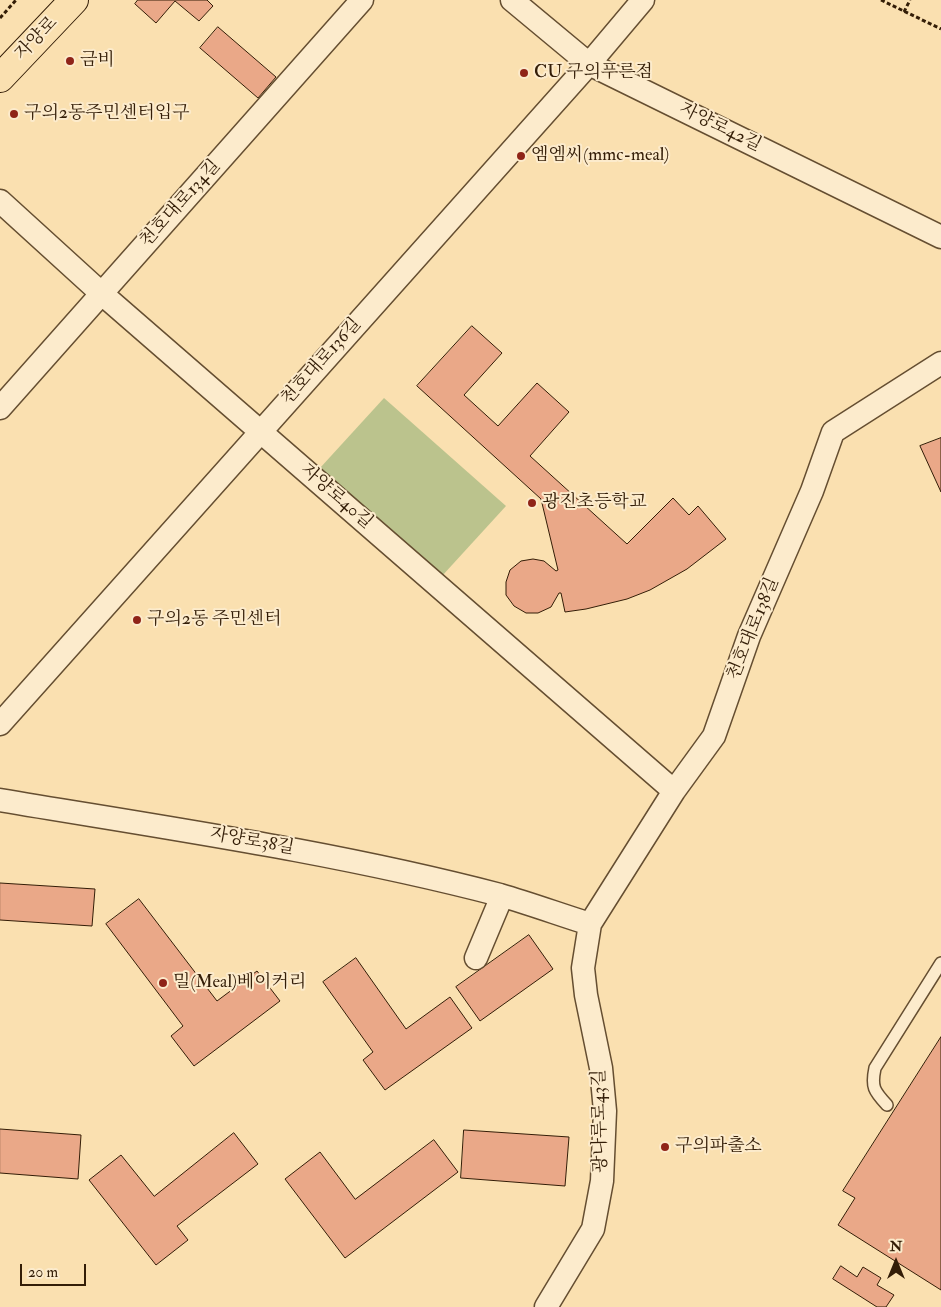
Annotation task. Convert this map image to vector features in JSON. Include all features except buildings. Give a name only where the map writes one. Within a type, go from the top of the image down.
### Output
[{"type":"main road","name":"자양로","points":[[0,78],[74,0]]},
{"type":"street","name":"천호대로134길","points":[[0,408],[362,0]]},
{"type":"street","name":"자양로42길","points":[[512,0],[589,64],[941,237]]},
{"type":"street","name":"천호대로136길","points":[[0,724],[589,64],[643,0]]},
{"type":"street","name":"자양로40길","points":[[0,201],[101,293],[674,791]]},
{"type":"street","name":"천호대로138길","points":[[590,924],[674,791],[714,736],[749,636],[812,491],[833,432],[941,363]]},
{"type":"street","name":"자양로38길","points":[[0,800],[293,849],[398,870],[502,896],[590,924]]},
{"type":"street","points":[[476,958],[502,896]]},
{"type":"street","name":"광나루로43길","points":[[546,1307],[593,1228],[602,1182],[605,1111],[601,1068],[582,968],[590,924]]},
{"type":"lane","points":[[887,1104],[875,1092],[872,1079],[875,1068],[941,963]]},
{"type":"path","points":[[0,18],[16,0]]},
{"type":"path","points":[[881,0],[941,29]]},
{"type":"path","points":[[904,12],[910,0]]},
{"type":"green space","points":[[384,398],[506,506],[442,576],[320,468]]},
{"type":"place","name":"금비","points":[[70,61]]},
{"type":"place","name":"CU 구의푸른점","points":[[524,73]]},
{"type":"place","name":"구의2동주민센터입구","points":[[14,114]]},
{"type":"place","name":"엠엠씨(mmc-meal)","points":[[521,156]]},
{"type":"place","name":"광진초등학교","points":[[532,503]]},
{"type":"place","name":"구의2동 주민센터","points":[[137,620]]},
{"type":"place","name":"밀(Meal)베이커리","points":[[163,983]]},
{"type":"place","name":"구의파출소","points":[[665,1147]]}]
